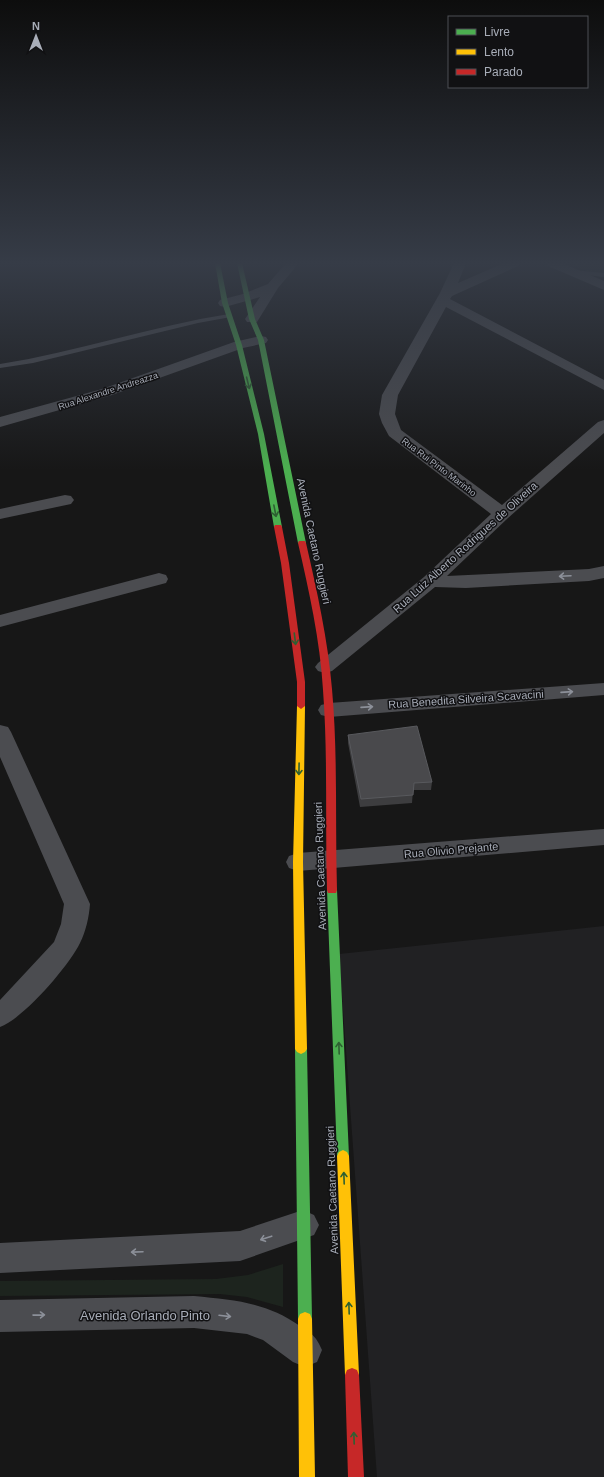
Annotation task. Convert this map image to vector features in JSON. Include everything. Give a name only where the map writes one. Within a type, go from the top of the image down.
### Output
[{"type":"main road","name":"Avenida Caetano Ruggieri","points":[[234,332],[261,434],[285,563],[300,682],[298,862],[307,1477]]},
{"type":"main road","name":"Avenida Caetano Ruggieri","points":[[257,332],[260,340],[296,516],[314,594],[325,667],[328,710],[331,860],[356,1477]]},
{"type":"street","name":"Rua Rui Pinto Marinho","points":[[425,332],[390,395],[386,407],[389,423],[403,440],[502,514]]},
{"type":"street","points":[[507,332],[604,386]]},
{"type":"street","name":"Rua Alexandre Andreazza","points":[[0,422],[107,392],[239,345],[260,340]]},
{"type":"street","name":"Rua Luiz Alberto Rodrigues de Oliveira","points":[[325,667],[431,581],[502,514],[604,425]]},
{"type":"street","points":[[0,514],[65,500]]},
{"type":"street","points":[[431,581],[466,582],[589,575],[604,572]]},
{"type":"street","points":[[0,621],[159,579]]},
{"type":"street","name":"Rua Benedita Silveira Scavacini","points":[[328,710],[604,689]]},
{"type":"street","points":[[0,732],[77,904],[76,921],[67,945],[0,1019]]},
{"type":"street","name":"Rua Olivio Prejante","points":[[298,862],[604,837]]},
{"type":"street","points":[[0,1258],[240,1246],[303,1225]]},
{"type":"street","name":"Avenida Orlando Pinto","points":[[0,1316],[202,1313],[247,1318],[273,1327],[305,1350]]},
{"type":"lane","points":[[0,366],[33,360],[152,332]]},
{"type":"shaded area","points":[[604,926],[604,1477],[377,1477],[339,954]]},
{"type":"shaded area","points":[[283,1264],[283,1307],[247,1297],[220,1294],[0,1296],[0,1281],[216,1279],[248,1275]]},
{"type":"building","points":[[417,726],[432,782],[414,783],[413,795],[361,799],[348,735]]},
{"type":"traffic: fast","points":[[235,332],[261,434],[278,527]]},
{"type":"traffic: fast","points":[[258,332],[261,340],[302,543]]},
{"type":"traffic: fast","points":[[332,890],[343,1156]]},
{"type":"traffic: fast","points":[[301,1049],[305,1319]]},
{"type":"traffic: slow","points":[[301,706],[298,862],[301,1049]]},
{"type":"traffic: slow","points":[[343,1156],[352,1375]]},
{"type":"traffic: slow","points":[[305,1319],[307,1477]]},
{"type":"traffic: jam","points":[[278,527],[285,563],[301,682],[301,706]]},
{"type":"traffic: jam","points":[[302,543],[320,627],[328,690],[332,890]]},
{"type":"traffic: jam","points":[[352,1375],[356,1477]]}]
